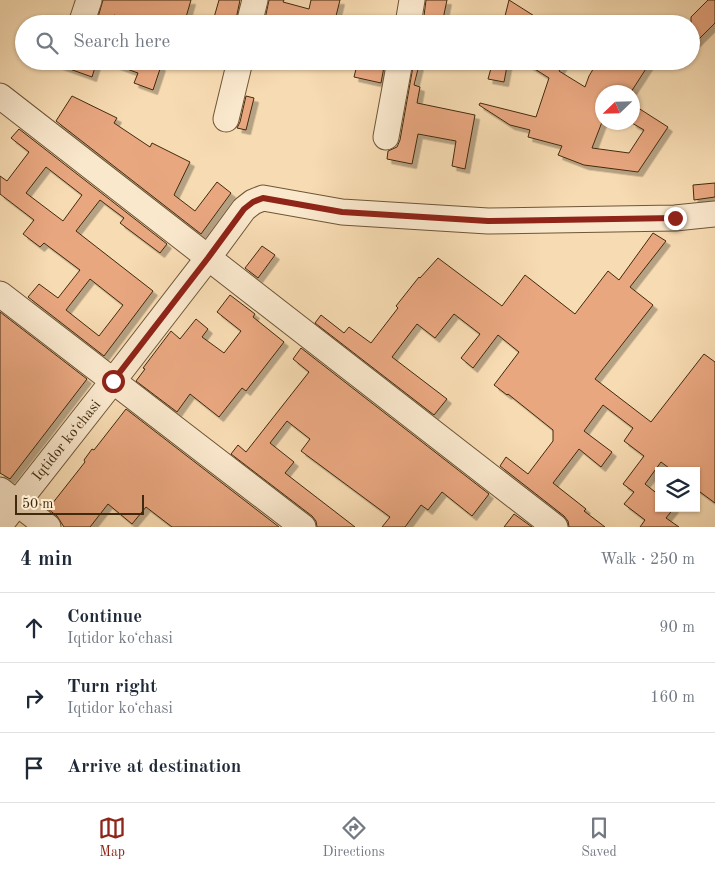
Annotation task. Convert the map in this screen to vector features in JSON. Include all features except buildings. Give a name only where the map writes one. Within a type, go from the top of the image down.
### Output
[{"type":"street","points":[[84,15],[88,0]]},
{"type":"street","points":[[251,15],[255,0]]},
{"type":"street","points":[[410,15],[412,0]]},
{"type":"street","points":[[226,119],[238,70]]},
{"type":"street","points":[[386,138],[398,70]]},
{"type":"street","points":[[0,96],[555,527]]},
{"type":"street","name":"Iqtidor koʻchasi","points":[[0,525],[8,496],[113,381],[244,209],[253,202],[263,198],[342,212],[488,221],[675,218],[715,214]]},
{"type":"street","points":[[0,294],[303,527]]},
{"type":"street","points":[[8,496],[48,527]]},
{"type":"route","points":[[113,381],[244,209],[253,202],[263,198],[342,212],[488,221],[675,218]]}]
